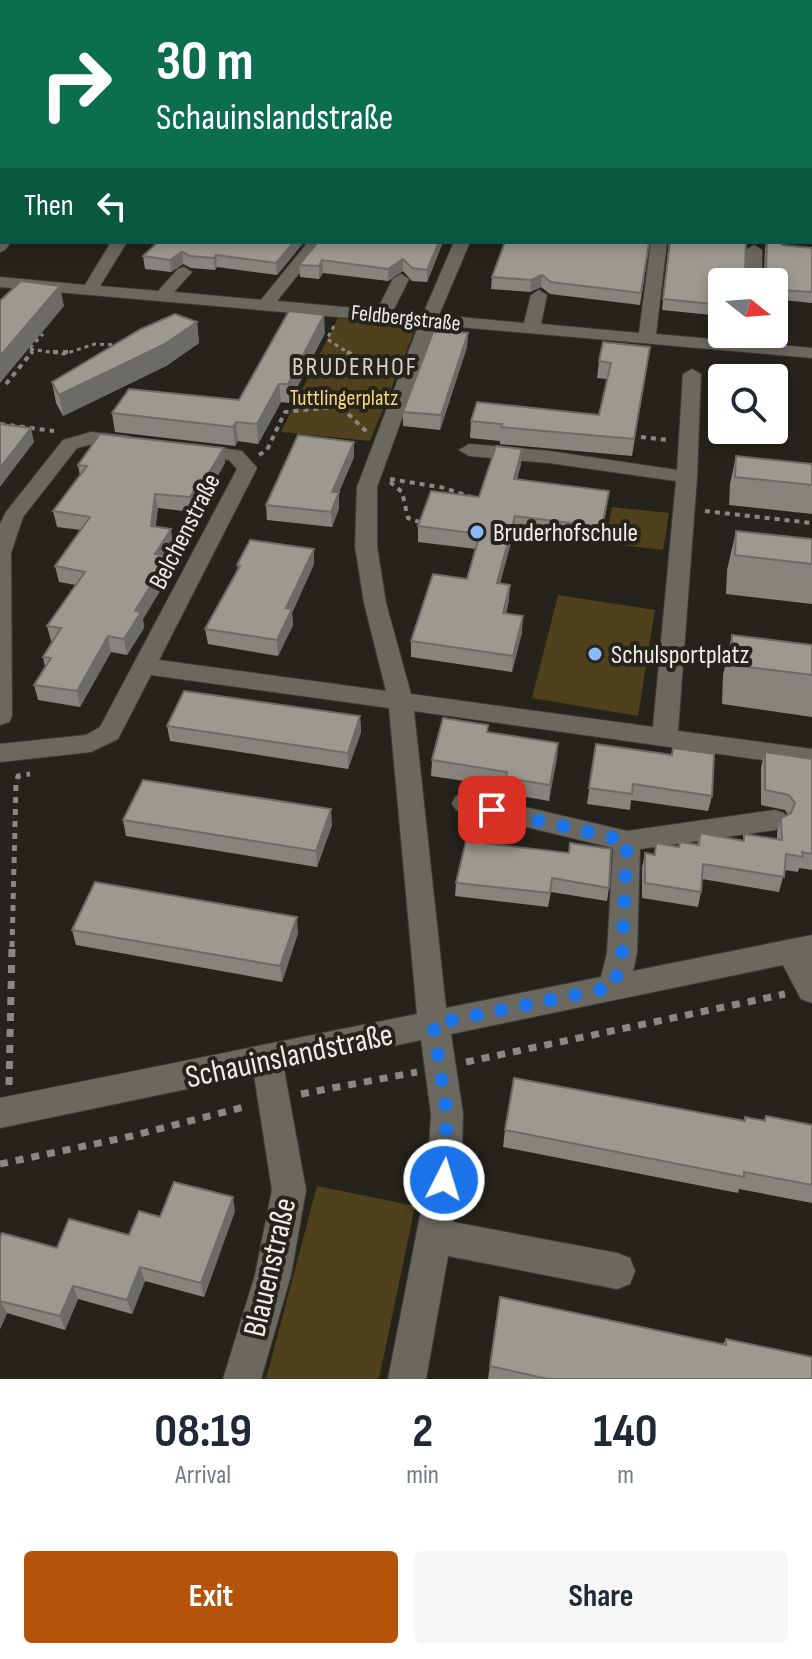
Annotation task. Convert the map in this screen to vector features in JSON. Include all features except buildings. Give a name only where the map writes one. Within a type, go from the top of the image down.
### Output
[{"type":"street","points":[[90,289],[118,244]]},
{"type":"street","points":[[267,303],[314,244]]},
{"type":"street","points":[[407,1379],[434,1236],[447,1144],[447,1114],[433,1024],[401,702],[375,603],[366,546],[370,475],[461,244]]},
{"type":"street","points":[[647,338],[659,244]]},
{"type":"street","points":[[754,250],[754,268]]},
{"type":"street","points":[[163,295],[184,272]]},
{"type":"street","points":[[383,314],[401,279]]},
{"type":"street","name":"Feldbergstraße","points":[[0,282],[267,303],[531,329],[708,340]]},
{"type":"street","points":[[531,329],[539,295]]},
{"type":"street","name":"Feldbergstraße","points":[[787,348],[812,353]]},
{"type":"street","points":[[665,738],[687,477],[692,374]]},
{"type":"street","points":[[0,716],[0,553],[13,516],[70,444],[91,438],[148,445]]},
{"type":"street","name":"Belchenstraße","points":[[0,753],[91,743],[109,733],[247,468],[253,463],[235,455],[177,448]]},
{"type":"street","points":[[469,450],[687,477]]},
{"type":"street","points":[[146,666],[812,758]]},
{"type":"street","points":[[465,803],[627,841],[775,820]]},
{"type":"street","points":[[614,987],[622,953],[627,841]]},
{"type":"street","points":[[801,950],[812,989]]},
{"type":"street","name":"Schauinslandstraße","points":[[2,1105],[267,1060],[801,950]]},
{"type":"street","name":"Blauenstraße","points":[[242,1379],[276,1261],[289,1190],[267,1060]]},
{"type":"street","points":[[434,1236],[617,1271]]},
{"type":"path","points":[[342,310],[327,339],[357,359],[407,380]]},
{"type":"path","points":[[29,349],[43,334]]},
{"type":"path","points":[[15,347],[64,354],[95,344],[115,347],[128,339]]},
{"type":"path","points":[[6,384],[33,354],[29,349]]},
{"type":"path","points":[[253,463],[267,450],[285,412],[340,407],[396,409]]},
{"type":"path","points":[[340,407],[362,430],[383,443]]},
{"type":"path","points":[[0,424],[59,432],[70,444]]},
{"type":"path","points":[[253,463],[267,450]]},
{"type":"path","points":[[370,475],[445,488],[478,500]]},
{"type":"path","points":[[370,475],[396,483],[407,503],[408,518],[425,524]]},
{"type":"path","points":[[684,509],[812,523]]},
{"type":"path","points":[[2,1105],[9,1083],[16,784],[18,776],[44,770]]},
{"type":"path","points":[[0,1164],[132,1136],[275,1099],[439,1068],[812,989]]},
{"type":"green space","name":"Tuttlingerplatz","points":[[338,318],[417,325],[370,441],[281,432]]},
{"type":"green space","points":[[612,507],[669,513],[663,550],[605,543]]},
{"type":"green space","name":"Schulsportplatz","points":[[558,595],[655,610],[638,716],[532,698]]},
{"type":"green space","points":[[317,1186],[415,1206],[379,1379],[266,1379]]},
{"type":"place","name":"Bruderhofschule","points":[[477,532]]},
{"type":"place","name":"Schulsportplatz","points":[[595,654]]},
{"type":"district","name":"BRUDERHOF","points":[[355,366]]},
{"type":"route","points":[[444,1180],[447,1114],[433,1024],[614,987],[622,953],[627,841],[492,810]]}]
